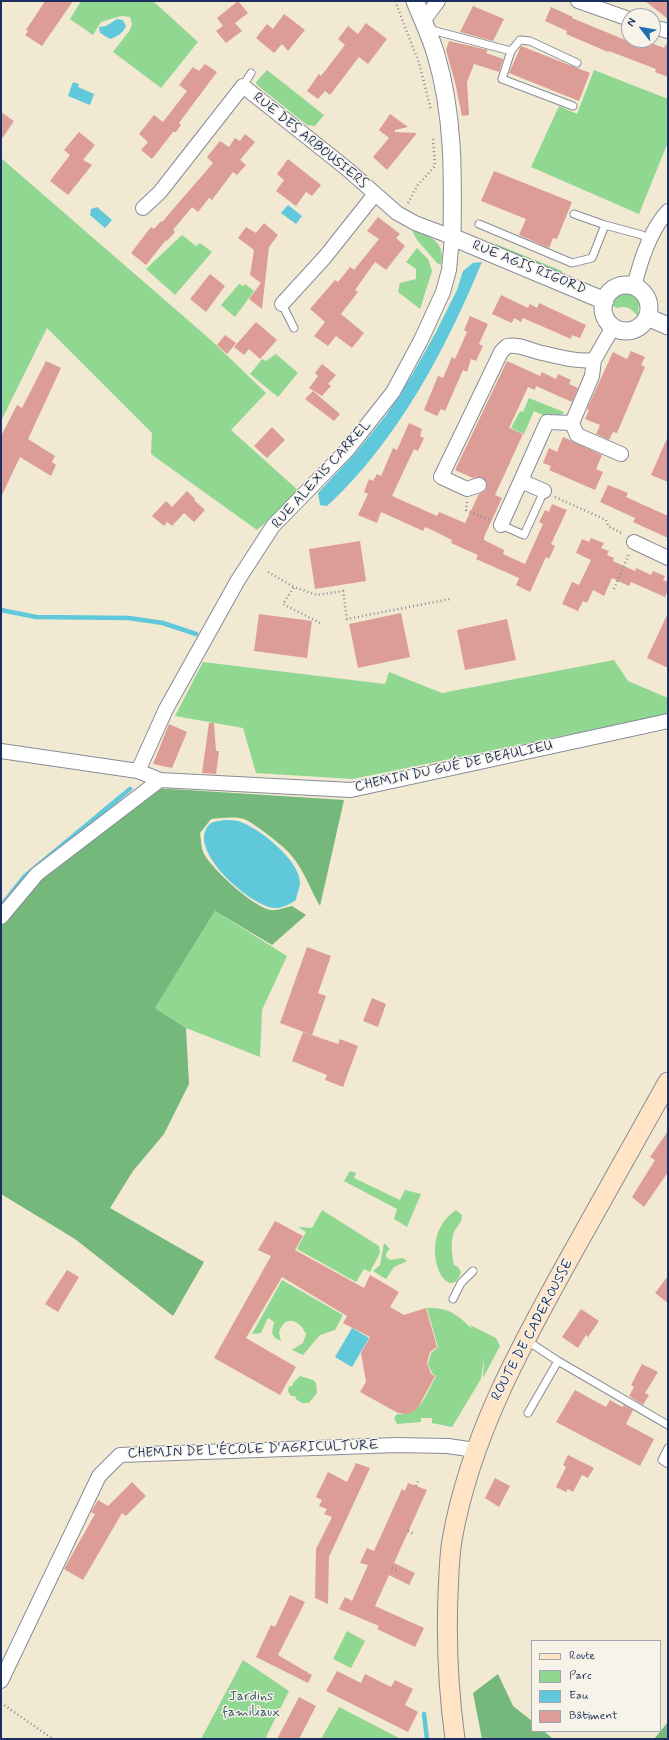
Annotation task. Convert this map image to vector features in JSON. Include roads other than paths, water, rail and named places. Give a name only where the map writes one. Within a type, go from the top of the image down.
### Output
[{"type":"main road","name":"ROUTE DE CADEROUSSE","points":[[455,1739],[450,1702],[446,1646],[450,1568],[452,1541],[475,1450],[492,1406],[525,1339],[668,1082]]},
{"type":"street","name":"RUE ALEXIS CARREL","points":[[138,771],[166,709],[238,580],[274,526],[348,449],[393,392],[421,340],[443,292],[448,270],[452,237],[453,168],[450,120],[436,55],[415,1]]},
{"type":"street","points":[[424,25],[438,1]]},
{"type":"street","points":[[578,1],[621,16]]},
{"type":"street","name":"RUE DES ARBOUSIERS","points":[[143,208],[160,192],[243,86],[346,168],[375,194],[403,216],[452,237]]},
{"type":"street","points":[[282,304],[325,257],[375,194]]},
{"type":"street","points":[[634,287],[660,219],[668,211]]},
{"type":"street","name":"RUE AGIS RIGORD","points":[[452,237],[605,300]]},
{"type":"street","points":[[627,286],[634,287],[642,292],[647,299],[649,308],[647,317],[636,329],[621,330],[613,327],[606,318],[603,307],[605,300],[613,289],[627,286]]},
{"type":"street","points":[[647,317],[668,326]]},
{"type":"street","points":[[613,327],[594,360],[592,376],[572,423],[577,435],[622,454]]},
{"type":"street","points":[[473,487],[441,477],[501,352],[507,346],[515,345],[537,352],[582,361],[594,360]]},
{"type":"street","points":[[502,525],[547,422],[572,423]]},
{"type":"street","points":[[522,481],[544,491]]},
{"type":"street","points":[[634,542],[668,558]]},
{"type":"street","name":"CHEMIN DU GUÉ DE BEAULIEU","points":[[1,751],[138,771],[160,780],[351,790],[668,721]]},
{"type":"street","points":[[1,917],[37,874],[160,780]]},
{"type":"street","name":"CHEMIN DE L'ÉCOLE D'AGRICULTURE","points":[[1,1682],[99,1476],[120,1455],[397,1445],[448,1446],[475,1450]]},
{"type":"lane","points":[[424,25],[511,51]]},
{"type":"lane","points":[[573,106],[502,79],[511,51],[520,40],[530,41],[577,63]]},
{"type":"lane","points":[[243,86],[250,73]]},
{"type":"lane","points":[[574,214],[604,225],[642,235],[650,242]]},
{"type":"lane","points":[[479,224],[572,263],[592,258],[604,225]]},
{"type":"lane","points":[[282,304],[294,328]]},
{"type":"lane","points":[[502,525],[524,535],[544,491]]},
{"type":"lane","points":[[453,1299],[461,1283],[473,1272]]},
{"type":"lane","points":[[525,1339],[558,1361],[668,1425]]},
{"type":"lane","points":[[528,1413],[558,1361]]},
{"type":"lane","points":[[668,1448],[662,1460],[668,1464]]},
{"type":"water","points":[[117,19],[123,20],[126,26],[120,34],[110,39],[100,33],[99,27],[106,26]]},
{"type":"water","points":[[73,82],[79,84],[78,87],[94,94],[90,105],[68,96]]},
{"type":"water","points":[[288,205],[302,216],[296,224],[281,213]]},
{"type":"water","points":[[97,207],[112,220],[105,228],[90,215],[91,209]]},
{"type":"water","points":[[482,262],[468,295],[436,361],[397,424],[376,453],[352,481],[327,506],[320,505],[318,493],[358,450],[387,414],[412,375],[457,290],[463,271],[473,263]]},
{"type":"water","points":[[225,820],[239,821],[251,827],[269,839],[286,856],[298,873],[300,886],[296,900],[280,908],[263,905],[236,887],[223,874],[212,861],[206,847],[204,834],[211,823]]},
{"type":"water","points":[[352,1328],[369,1338],[352,1367],[335,1357]]},
{"type":"waterway","points":[[1,610],[36,617],[129,618],[163,623],[196,634]]},
{"type":"waterway","points":[[1,906],[25,876],[130,789]]},
{"type":"waterway","points":[[424,1714],[427,1739]]},
{"type":"park label","name":"Jardins familiaux","points":[[251,1706]]}]
